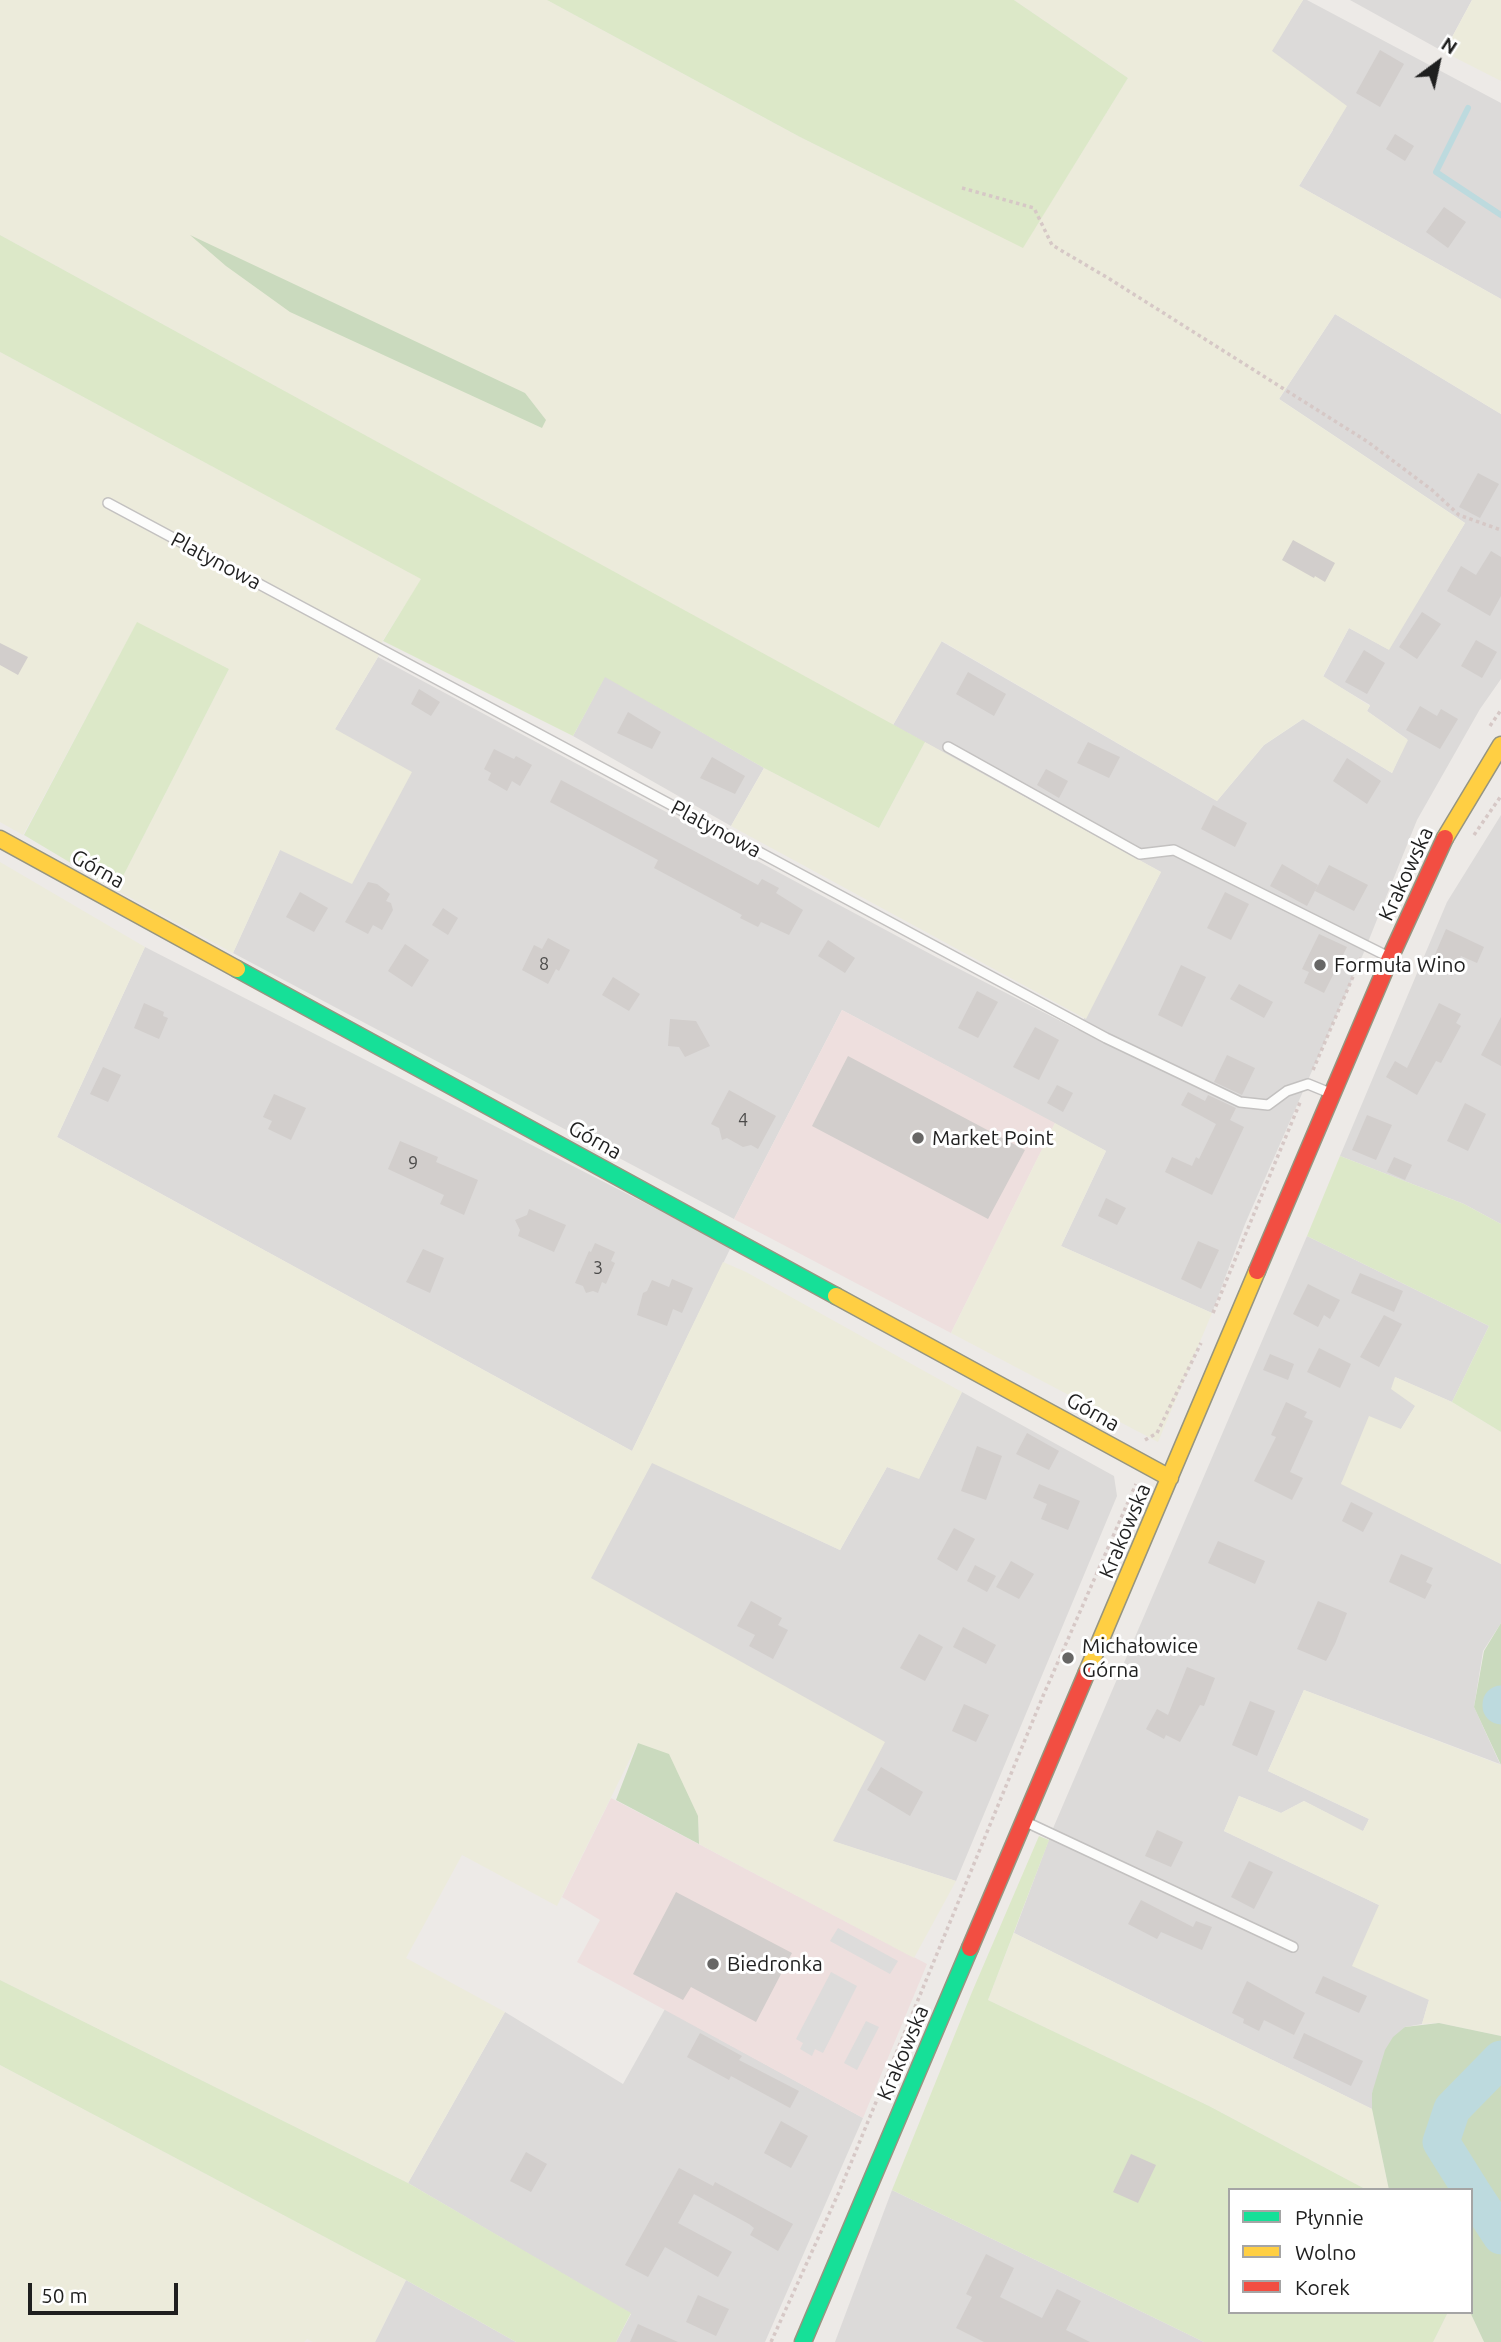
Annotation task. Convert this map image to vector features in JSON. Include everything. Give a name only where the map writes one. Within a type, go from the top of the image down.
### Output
[{"type":"main road","name":"Krakowska","points":[[803,2342],[1390,958],[1448,832],[1501,745]]},
{"type":"main road","name":"Górna","points":[[0,839],[1170,1478]]},
{"type":"lane","name":"Platynowa","points":[[107,503],[1106,1038],[1240,1102],[1268,1105],[1287,1091],[1308,1084]]},
{"type":"lane","points":[[948,747],[1140,854],[1174,850],[1390,958]]},
{"type":"lane","points":[[1308,1084],[1332,1094]]},
{"type":"lane","points":[[1024,1822],[1293,1947]]},
{"type":"path","points":[[962,188],[1034,208],[1052,245],[1368,442],[1459,514],[1501,530]]},
{"type":"path","points":[[1488,730],[1501,709]]},
{"type":"path","points":[[1211,1318],[1366,945]]},
{"type":"path","points":[[1130,1456],[1137,1441],[1149,1440],[1157,1433],[1201,1342]]},
{"type":"path","points":[[771,2342],[839,2192],[1043,1696],[1136,1484]]},
{"type":"shaded area","points":[[0,0],[547,0],[800,137],[1023,247],[1128,78],[1014,0],[1303,0],[1272,51],[1347,106],[1299,186],[1501,299],[1501,414],[1335,314],[1279,399],[1465,523],[1389,650],[1349,628],[1323,676],[1370,706],[1367,711],[1408,740],[1392,773],[1303,719],[1264,745],[1217,801],[942,641],[893,725],[0,235]]},
{"type":"shaded area","points":[[1303,0],[1501,103],[1501,299],[1299,186],[1333,130],[1271,50]]},
{"type":"shaded area","points":[[1350,0],[1472,0],[1444,52]]},
{"type":"shaded area","points":[[1472,0],[1501,0],[1501,81],[1444,52]]},
{"type":"shaded area","points":[[1335,314],[1501,414],[1501,679],[1480,709],[1417,820],[1364,952],[1245,1224],[1212,1313],[1061,1246],[1106,1151],[842,1010],[734,1219],[233,953],[335,729],[378,657],[936,957],[1078,1030],[1161,872],[893,725],[941,641],[1217,801],[1264,745],[1303,719],[1392,773],[1407,739],[1367,711],[1370,705],[1323,677],[1349,628],[1388,649],[1465,523],[1279,399]]},
{"type":"shaded area","points":[[0,352],[422,579],[383,640],[378,657],[335,729],[412,772],[352,884],[280,850],[233,953],[116,890],[229,669],[137,623],[23,835],[0,822]]},
{"type":"shaded area","points":[[605,676],[764,768],[731,826],[573,736]]},
{"type":"shaded area","points":[[925,742],[1161,872],[1086,1019],[731,826],[764,768],[879,828]]},
{"type":"shaded area","points":[[1501,815],[1501,1224],[1464,1204],[1340,1156],[1447,902]]},
{"type":"shaded area","points":[[0,862],[145,947],[57,1137],[632,1451],[723,1262],[746,1272],[962,1392],[919,1479],[887,1467],[840,1550],[652,1463],[591,1578],[885,1742],[833,1841],[956,1881],[914,1958],[699,1844],[698,1816],[638,1743],[557,1906],[462,1855],[406,1958],[505,2012],[408,2183],[0,1980]]},
{"type":"shaded area","points":[[145,947],[731,1247],[632,1451],[57,1137]]},
{"type":"shaded area","points":[[842,1010],[1055,1123],[951,1333],[734,1219]]},
{"type":"shaded area","points":[[1055,1123],[1106,1151],[1061,1246],[1212,1313],[1158,1442],[951,1333]]},
{"type":"shaded area","points":[[1307,1236],[1489,1326],[1452,1402],[1395,1377],[1417,1403],[1401,1429],[1341,1483],[1501,1564],[1501,1623],[1483,1651],[1474,1707],[1500,1764],[1304,1690],[1268,1771],[1369,1819],[1363,1832],[1304,1801],[1281,1813],[1239,1796],[1224,1831],[1379,1905],[1429,2000],[1422,2024],[1405,2027],[1372,2093],[1372,2109],[1014,1933],[1054,1826]]},
{"type":"shaded area","points":[[1395,1377],[1452,1402],[1501,1432],[1501,1564],[1341,1484],[1369,1416],[1401,1429],[1415,1406],[1391,1389]]},
{"type":"shaded area","points":[[962,1392],[1114,1476],[1117,1496],[956,1881],[832,1841],[590,1578],[652,1462],[840,1550],[887,1467],[919,1478]]},
{"type":"shaded area","points":[[1304,1690],[1501,1765],[1501,2036],[1439,2023],[1422,2024],[1429,2000],[1352,1966],[1379,1905],[1224,1831],[1239,1796],[1281,1813],[1304,1801],[1363,1831],[1369,1819],[1268,1771]]},
{"type":"shaded area","points":[[611,1798],[927,1964],[863,2118],[577,1962],[600,1920],[562,1897]]},
{"type":"shaded area","points":[[838,1928],[898,1961],[890,1974],[830,1941]]},
{"type":"shaded area","points":[[1014,1933],[1372,2109],[1389,2188],[1363,2188],[1209,2106],[988,2000]]},
{"type":"shaded area","points":[[831,1972],[857,1986],[823,2053],[815,2049],[812,2056],[800,2049],[803,2043],[796,2039]]},
{"type":"shaded area","points":[[665,2009],[863,2118],[765,2342],[616,2342],[631,2314],[408,2183],[505,2012],[623,2084]]},
{"type":"shaded area","points":[[866,2021],[879,2027],[857,2070],[844,2063]]},
{"type":"shaded area","points":[[0,2065],[406,2280],[375,2342],[313,2342],[307,2339],[304,2342],[0,2342]]},
{"type":"shaded area","points":[[892,2190],[1204,2342],[835,2342]]},
{"type":"shaded area","points":[[406,2280],[516,2342],[375,2342]]},
{"type":"shaded area","points":[[1447,2314],[1471,2314],[1484,2342],[1433,2342]]},
{"type":"green space","points":[[547,0],[1014,0],[1128,78],[1023,248],[800,137]]},
{"type":"green space","points":[[0,235],[925,742],[879,828],[764,768],[605,677],[573,736],[383,641],[421,579],[0,352]]},
{"type":"green space","points":[[190,235],[525,393],[546,420],[542,428],[290,312],[226,266]]},
{"type":"green space","points":[[137,622],[229,669],[116,890],[24,835]]},
{"type":"green space","points":[[1340,1156],[1464,1204],[1501,1224],[1501,1432],[1452,1402],[1489,1326],[1307,1236]]},
{"type":"green space","points":[[1501,1623],[1501,1765],[1474,1707],[1484,1651]]},
{"type":"green space","points":[[638,1743],[669,1754],[698,1816],[699,1844],[616,1800]]},
{"type":"green space","points":[[1039,1836],[1049,1840],[988,2000],[1209,2106],[1363,2188],[1228,2188],[1228,2314],[1447,2314],[1433,2342],[1204,2342],[892,2190]]},
{"type":"green space","points":[[0,1980],[408,2183],[631,2313],[616,2342],[516,2342],[406,2280],[0,2065]]},
{"type":"green space","points":[[1439,2023],[1501,2036],[1501,2342],[1484,2342],[1471,2314],[1473,2188],[1389,2188],[1372,2109],[1372,2093],[1385,2050],[1393,2037],[1405,2027]]},
{"type":"building","points":[[1380,50],[1404,64],[1380,107],[1356,93]]},
{"type":"building","points":[[1395,134],[1414,146],[1405,161],[1386,149]]},
{"type":"building","points":[[1444,207],[1466,222],[1448,248],[1426,232]]},
{"type":"building","points":[[1478,473],[1499,484],[1480,518],[1459,507]]},
{"type":"building","points":[[1293,540],[1335,563],[1325,582],[1282,560]]},
{"type":"building","points":[[1491,551],[1501,557],[1501,596],[1490,616],[1447,591],[1461,566],[1476,575]]},
{"type":"building","points":[[1422,612],[1441,624],[1417,659],[1399,647]]},
{"type":"building","points":[[1476,640],[1497,652],[1482,678],[1461,666]]},
{"type":"building","points":[[0,643],[28,657],[18,675],[0,665]]},
{"type":"building","points":[[1364,650],[1385,663],[1367,694],[1345,682]]},
{"type":"building","points":[[968,672],[1006,694],[994,716],[956,694]]},
{"type":"building","points":[[419,689],[440,702],[431,716],[411,704]]},
{"type":"building","points":[[1420,706],[1437,716],[1441,709],[1458,719],[1440,749],[1406,730]]},
{"type":"building","points":[[628,712],[661,732],[652,749],[617,733]]},
{"type":"building","points":[[1088,742],[1120,757],[1109,778],[1077,763]]},
{"type":"building","points":[[494,749],[532,765],[520,786],[512,781],[507,791],[488,780],[491,773],[484,769]]},
{"type":"building","points":[[712,757],[745,776],[735,794],[700,778]]},
{"type":"building","points":[[1347,758],[1381,781],[1367,804],[1333,781]]},
{"type":"building","points":[[1046,769],[1068,781],[1059,798],[1037,785]]},
{"type":"building","points":[[561,780],[758,885],[762,879],[779,888],[776,893],[803,910],[789,935],[761,922],[758,927],[740,918],[742,915],[654,868],[658,860],[550,802]]},
{"type":"building","points":[[1213,805],[1247,823],[1235,847],[1201,829]]},
{"type":"building","points":[[1282,864],[1318,885],[1307,906],[1270,886]]},
{"type":"building","points":[[1329,865],[1368,885],[1354,911],[1315,891]]},
{"type":"building","points":[[368,882],[377,884],[390,894],[386,901],[391,903],[393,910],[382,930],[373,925],[368,934],[345,922]]},
{"type":"building","points":[[300,892],[328,908],[314,932],[286,917]]},
{"type":"building","points":[[1225,892],[1249,904],[1231,940],[1207,928]]},
{"type":"building","points":[[443,908],[458,918],[448,935],[432,925]]},
{"type":"building","points":[[1446,929],[1484,947],[1477,963],[1461,956],[1452,976],[1430,966]]},
{"type":"building","points":[[1319,934],[1347,947],[1324,993],[1304,983],[1309,972],[1302,969]]},
{"type":"building","points":[[548,938],[570,950],[559,971],[556,969],[548,984],[522,970],[534,945],[542,949]]},
{"type":"building","points":[[828,940],[855,958],[845,973],[818,956]]},
{"type":"building","points":[[405,944],[429,960],[412,987],[388,971]]},
{"type":"building","points":[[1181,965],[1206,977],[1182,1027],[1158,1015]]},
{"type":"building","points":[[613,977],[640,994],[629,1011],[602,995]]},
{"type":"building","points":[[1239,984],[1273,1002],[1264,1018],[1230,999]]},
{"type":"building","points":[[977,991],[998,1002],[978,1038],[958,1028]]},
{"type":"building","points":[[144,1003],[164,1012],[163,1016],[168,1018],[159,1039],[134,1028]]},
{"type":"building","points":[[1439,1003],[1461,1014],[1456,1023],[1461,1026],[1441,1063],[1436,1061],[1417,1095],[1386,1077],[1395,1061],[1407,1068]]},
{"type":"building","points":[[1501,1017],[1501,1066],[1481,1055]]},
{"type":"building","points":[[670,1019],[696,1021],[710,1046],[685,1057],[679,1047],[668,1046]]},
{"type":"building","points":[[1035,1027],[1059,1040],[1039,1080],[1013,1067]]},
{"type":"building","points":[[1227,1055],[1255,1068],[1242,1095],[1214,1082]]},
{"type":"building","name":"Market Point","points":[[848,1056],[1025,1150],[988,1219],[812,1126]]},
{"type":"building","points":[[103,1067],[121,1075],[108,1102],[90,1094]]},
{"type":"building","points":[[1057,1085],[1073,1093],[1063,1112],[1047,1103]]},
{"type":"building","points":[[729,1090],[776,1116],[758,1149],[751,1145],[743,1147],[727,1138],[722,1140],[719,1128],[711,1124]]},
{"type":"building","points":[[1188,1092],[1205,1101],[1208,1095],[1236,1108],[1230,1120],[1244,1127],[1212,1195],[1165,1172],[1172,1157],[1192,1166],[1196,1157],[1199,1159],[1216,1124],[1181,1105]]},
{"type":"building","points":[[274,1094],[306,1108],[291,1140],[268,1129],[272,1121],[263,1117]]},
{"type":"building","points":[[1465,1103],[1486,1114],[1468,1151],[1447,1141]]},
{"type":"building","points":[[1367,1115],[1392,1125],[1376,1160],[1352,1150]]},
{"type":"building","points":[[400,1141],[438,1157],[436,1162],[478,1180],[464,1215],[440,1204],[444,1195],[388,1169]]},
{"type":"building","points":[[1394,1157],[1412,1165],[1405,1180],[1387,1172]]},
{"type":"building","points":[[1106,1198],[1126,1208],[1117,1225],[1098,1216]]},
{"type":"building","points":[[529,1209],[566,1225],[554,1252],[518,1236],[520,1230],[515,1220],[527,1215]]},
{"type":"building","points":[[1198,1241],[1219,1250],[1201,1289],[1181,1279]]},
{"type":"building","points":[[595,1243],[615,1252],[611,1261],[615,1263],[606,1284],[602,1282],[598,1293],[586,1293],[583,1286],[575,1283]]},
{"type":"building","points":[[423,1249],[444,1258],[430,1293],[406,1282]]},
{"type":"building","points":[[1360,1273],[1403,1291],[1394,1312],[1351,1293]]},
{"type":"building","points":[[672,1279],[693,1288],[682,1313],[673,1309],[667,1326],[637,1315],[643,1293],[647,1291],[652,1280],[669,1287]]},
{"type":"building","points":[[1308,1284],[1340,1300],[1330,1319],[1324,1315],[1318,1327],[1293,1314]]},
{"type":"building","points":[[1384,1315],[1402,1324],[1379,1367],[1360,1357]]},
{"type":"building","points":[[1319,1348],[1351,1364],[1340,1388],[1307,1372]]},
{"type":"building","points":[[1270,1354],[1294,1364],[1288,1380],[1263,1370]]},
{"type":"building","points":[[1286,1402],[1307,1412],[1304,1417],[1313,1421],[1290,1472],[1303,1478],[1292,1500],[1254,1481],[1276,1437],[1271,1435]]},
{"type":"building","points":[[1027,1433],[1059,1451],[1049,1470],[1016,1454]]},
{"type":"building","points":[[977,1446],[1002,1456],[986,1500],[961,1491]]},
{"type":"building","points":[[1039,1484],[1080,1501],[1068,1530],[1041,1519],[1047,1504],[1033,1498]]},
{"type":"building","points":[[1351,1502],[1373,1513],[1363,1532],[1342,1521]]},
{"type":"building","points":[[954,1528],[975,1539],[957,1571],[937,1559]]},
{"type":"building","points":[[1218,1541],[1265,1561],[1255,1584],[1208,1563]]},
{"type":"building","points":[[1401,1554],[1433,1568],[1426,1582],[1432,1585],[1425,1599],[1389,1582]]},
{"type":"building","points":[[1011,1561],[1034,1574],[1019,1599],[996,1587]]},
{"type":"building","points":[[975,1565],[996,1576],[987,1592],[967,1581]]},
{"type":"building","points":[[751,1601],[782,1618],[778,1625],[788,1630],[773,1659],[749,1646],[755,1635],[737,1626]]},
{"type":"building","points":[[1318,1601],[1347,1613],[1326,1661],[1297,1649]]},
{"type":"building","points":[[963,1627],[996,1645],[986,1664],[953,1647]]},
{"type":"building","points":[[919,1634],[943,1647],[925,1681],[900,1668]]},
{"type":"building","points":[[1187,1667],[1215,1678],[1204,1706],[1200,1705],[1180,1742],[1166,1735],[1164,1739],[1146,1729],[1157,1709],[1168,1715]]},
{"type":"building","points":[[1250,1701],[1275,1711],[1257,1756],[1232,1745]]},
{"type":"building","points":[[964,1704],[989,1715],[976,1742],[952,1731]]},
{"type":"building","points":[[881,1767],[923,1792],[910,1816],[867,1790]]},
{"type":"building","points":[[1157,1830],[1183,1842],[1171,1867],[1145,1856]]},
{"type":"building","points":[[1249,1861],[1273,1872],[1254,1909],[1231,1897]]},
{"type":"building","name":"Biedronka","points":[[676,1892],[792,1953],[756,2022],[691,1987],[683,2000],[633,1974]]},
{"type":"building","points":[[1141,1900],[1193,1927],[1196,1921],[1212,1927],[1202,1950],[1161,1932],[1157,1939],[1128,1924]]},
{"type":"building","points":[[1323,1976],[1367,1996],[1359,2013],[1315,1993]]},
{"type":"building","points":[[1247,1981],[1305,2013],[1294,2035],[1264,2020],[1259,2031],[1243,2023],[1244,2019],[1232,2013]]},
{"type":"building","points":[[700,2033],[742,2056],[739,2060],[799,2091],[790,2108],[731,2076],[729,2080],[687,2057]]},
{"type":"building","points":[[1304,2033],[1363,2061],[1351,2086],[1293,2058]]},
{"type":"building","points":[[781,2121],[808,2136],[791,2168],[764,2153]]},
{"type":"building","points":[[526,2152],[547,2164],[531,2192],[510,2181]]},
{"type":"building","points":[[1131,2154],[1156,2165],[1138,2203],[1113,2192]]},
{"type":"building","points":[[679,2168],[713,2186],[715,2182],[793,2224],[778,2251],[750,2235],[754,2228],[749,2224],[694,2194],[678,2223],[732,2252],[718,2277],[665,2247],[648,2277],[625,2265]]},
{"type":"building","points":[[986,2254],[1014,2268],[1000,2297],[1042,2318],[1057,2289],[1081,2301],[1066,2330],[1090,2342],[984,2342],[956,2328],[972,2297],[966,2294]]},
{"type":"building","points":[[698,2295],[729,2309],[716,2336],[686,2322]]},
{"type":"building","points":[[638,2324],[678,2342],[630,2342]]},
{"type":"waterway","points":[[1468,108],[1436,172],[1501,215]]},
{"type":"waterway","points":[[1470,2188],[1441,2142],[1452,2109],[1501,2059]]},
{"type":"waterway","points":[[1473,2193],[1501,2236]]},
{"type":"traffic: fast","points":[[237,969],[836,1296]]},
{"type":"traffic: fast","points":[[803,2342],[970,1948]]},
{"type":"traffic: slow","points":[[1445,838],[1501,745]]},
{"type":"traffic: slow","points":[[0,839],[237,969]]},
{"type":"traffic: slow","points":[[1087,1672],[1257,1271]]},
{"type":"traffic: slow","points":[[836,1296],[1170,1478]]},
{"type":"traffic: jam","points":[[1257,1271],[1390,958],[1445,838]]},
{"type":"traffic: jam","points":[[970,1948],[1087,1672]]},
{"type":"place","name":"Formuła Wino","points":[[1320,965]]},
{"type":"place","name":"Market Point","points":[[918,1138]]},
{"type":"place","name":"Michałowice Górna","points":[[1068,1658]]},
{"type":"place","name":"Biedronka","points":[[713,1964]]}]
